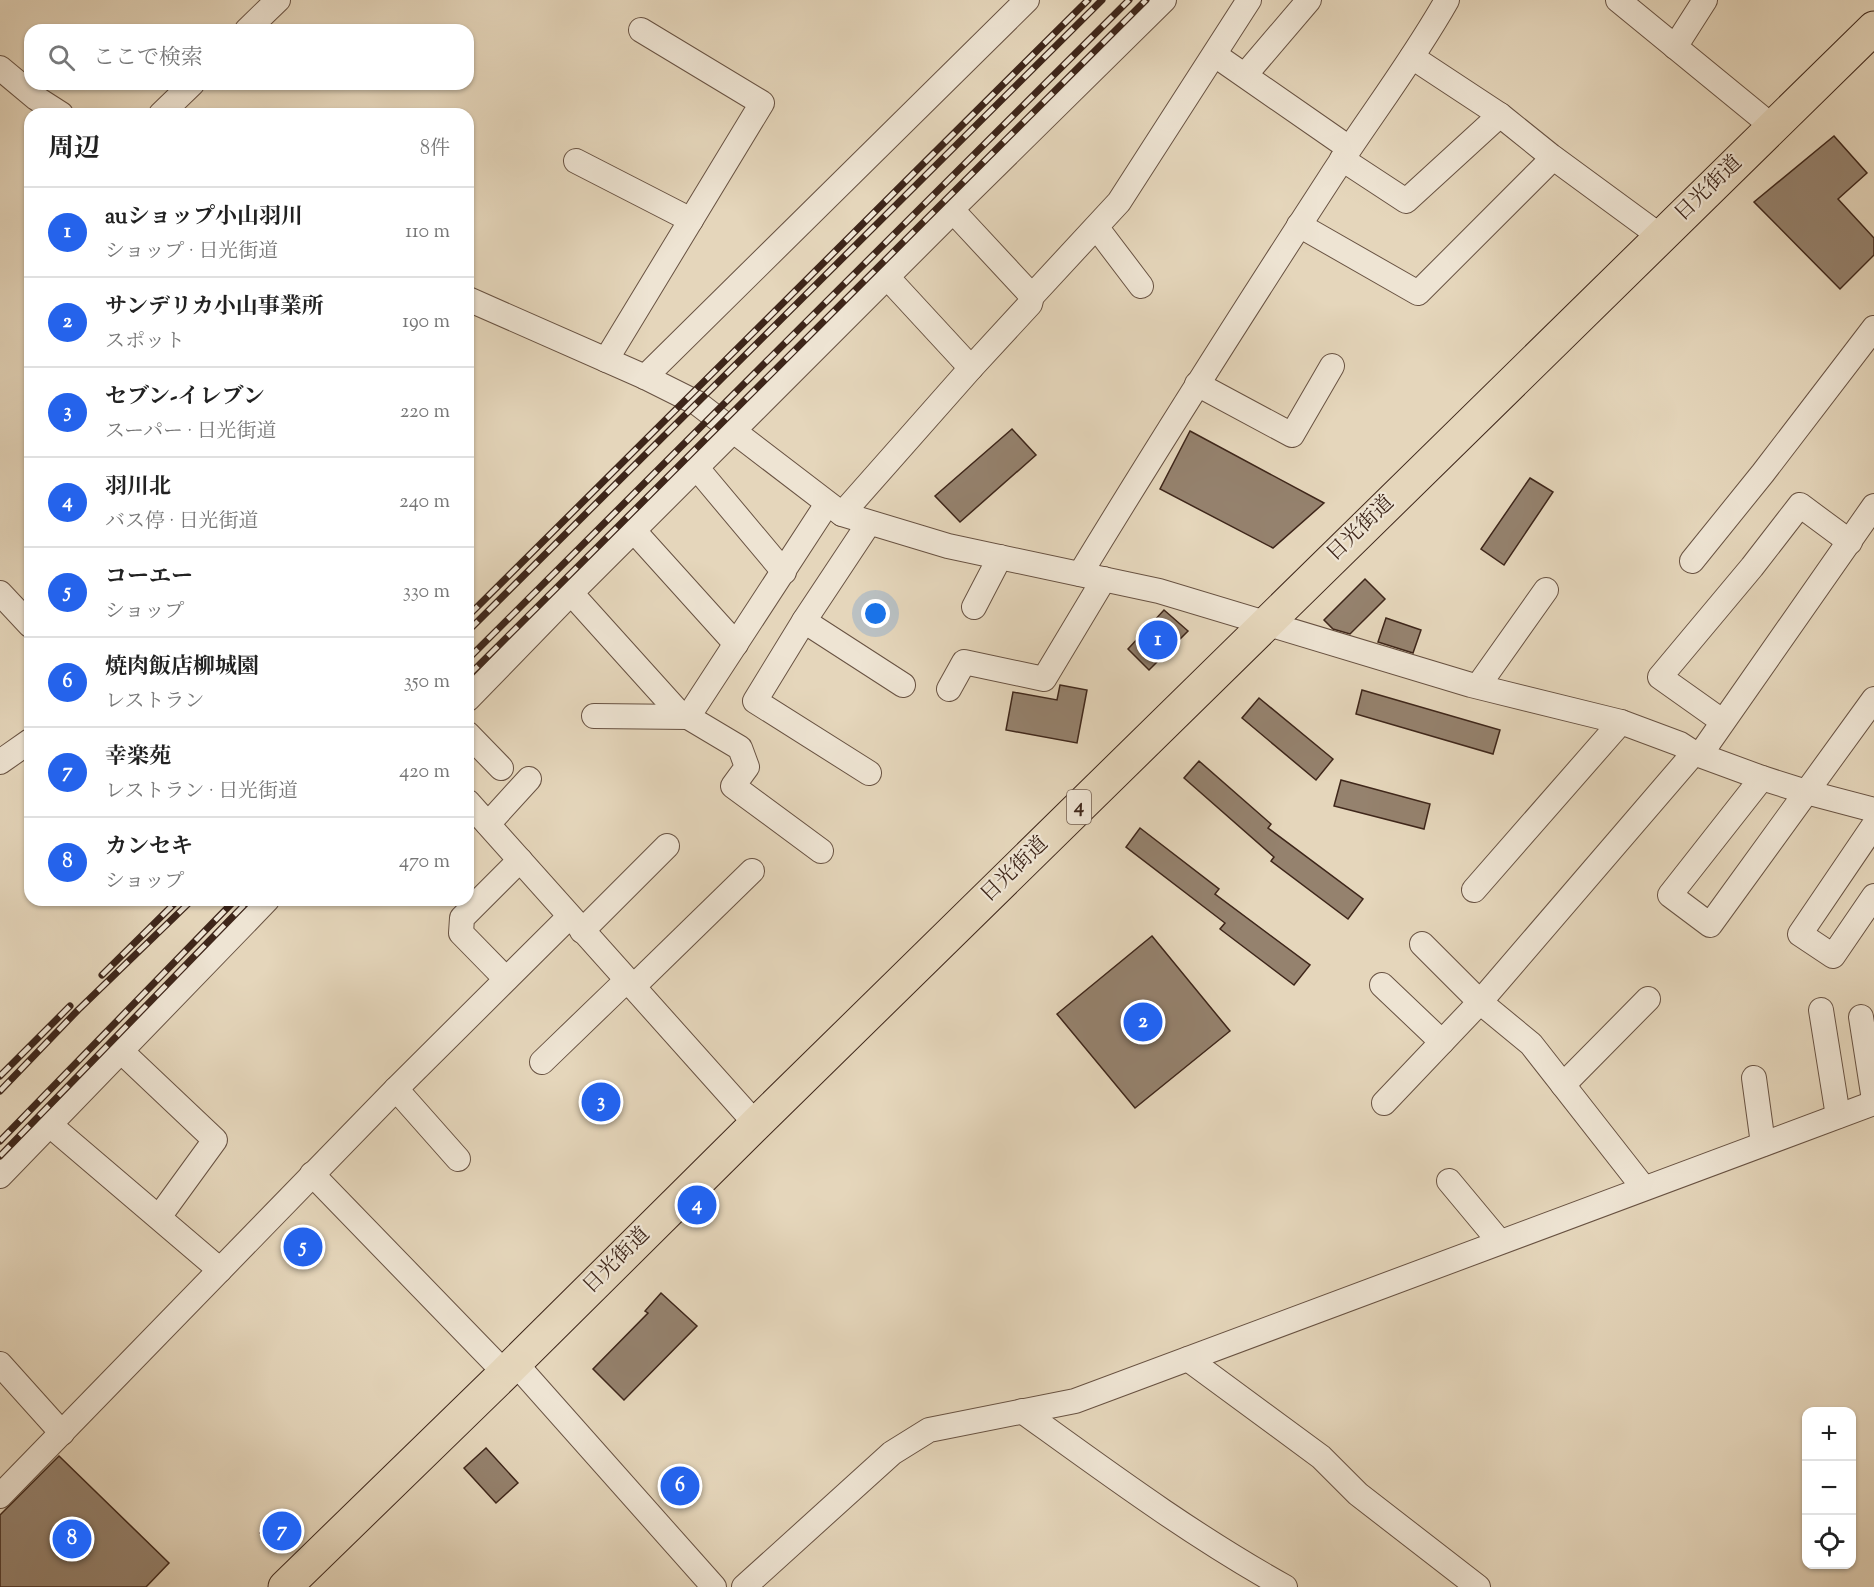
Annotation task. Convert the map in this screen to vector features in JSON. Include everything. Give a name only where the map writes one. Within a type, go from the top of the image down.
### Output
[{"type":"highway","name":"日光街道","points":[[285,1587],[1874,27]]},
{"type":"street","points":[[253,24],[278,0]]},
{"type":"street","points":[[645,377],[1027,0]]},
{"type":"street","points":[[474,693],[953,211],[957,204],[1164,0]]},
{"type":"street","points":[[684,716],[784,572],[835,509],[971,368],[1030,304],[1032,296],[1119,202],[1249,0]]},
{"type":"street","points":[[1245,75],[1309,0]]},
{"type":"street","points":[[1618,0],[1773,127]]},
{"type":"street","points":[[1675,47],[1705,0]]},
{"type":"street","points":[[1080,574],[1197,384],[1299,225],[1412,57],[1440,3]]},
{"type":"street","points":[[606,360],[762,103],[641,30]]},
{"type":"street","points":[[1215,55],[1245,75],[1406,201],[1500,115]]},
{"type":"street","points":[[1412,57],[1500,115],[1553,158],[1660,236]]},
{"type":"street","points":[[0,68],[24,88]]},
{"type":"street","points":[[26,90],[52,108]]},
{"type":"street","points":[[167,108],[186,90]]},
{"type":"street","points":[[1299,225],[1418,293],[1553,158]]},
{"type":"street","points":[[576,161],[691,220]]},
{"type":"street","points":[[953,211],[1032,296]]},
{"type":"street","points":[[1097,228],[1141,286]]},
{"type":"street","points":[[887,277],[971,368]]},
{"type":"street","points":[[474,302],[645,377],[697,403],[835,509],[868,523],[948,546],[1159,591],[1478,686],[1621,722],[1762,778],[1874,810]]},
{"type":"street","points":[[1692,561],[1874,328]]},
{"type":"street","points":[[1197,384],[1292,435],[1332,366]]},
{"type":"street","points":[[696,467],[784,572]]},
{"type":"street","points":[[1722,721],[1660,677],[1752,567],[1800,505],[1850,542]]},
{"type":"street","points":[[1384,1103],[1480,1002],[1697,754],[1874,506]]},
{"type":"street","points":[[868,523],[755,701],[869,773]]},
{"type":"street","points":[[634,531],[736,644]]},
{"type":"street","points":[[974,607],[1000,557]]},
{"type":"street","points":[[949,689],[964,662],[1044,679],[1104,579]]},
{"type":"street","points":[[1478,686],[1546,590]]},
{"type":"street","points":[[0,593],[24,619]]},
{"type":"street","points":[[571,593],[684,716],[741,748],[747,767],[733,786],[821,850]]},
{"type":"street","points":[[804,621],[903,685]]},
{"type":"street","points":[[1762,778],[1670,895],[1710,925],[1874,699]]},
{"type":"street","points":[[594,716],[684,716]]},
{"type":"street","points":[[1474,890],[1621,722]]},
{"type":"street","points":[[474,740],[501,768]]},
{"type":"street","points":[[0,762],[24,745]]},
{"type":"street","points":[[488,824],[530,779]]},
{"type":"street","points":[[474,809],[756,1124]]},
{"type":"street","points":[[1874,825],[1800,934],[1833,956],[1874,896]]},
{"type":"street","points":[[0,1496],[312,1174],[506,979],[576,924],[667,846]]},
{"type":"street","points":[[506,979],[461,933],[462,918],[520,860]]},
{"type":"street","points":[[542,1062],[752,871]]},
{"type":"street","points":[[0,1176],[261,906]]},
{"type":"street","points":[[1422,944],[1480,1002],[1531,1044],[1643,1187]]},
{"type":"street","points":[[1382,985],[1442,1042]]},
{"type":"street","points":[[1563,1085],[1647,999]]},
{"type":"street","points":[[1821,1010],[1839,1116]]},
{"type":"street","points":[[744,1587],[892,1453],[929,1430],[1075,1401],[1874,1102],[1861,1017]]},
{"type":"street","points":[[122,1052],[215,1140],[159,1217]]},
{"type":"street","points":[[1754,1078],[1763,1144]]},
{"type":"street","points":[[396,1089],[458,1159]]},
{"type":"street","points":[[50,1125],[220,1270]]},
{"type":"street","points":[[312,1174],[510,1368],[714,1587]]},
{"type":"street","points":[[1449,1181],[1499,1241]]},
{"type":"street","points":[[1188,1359],[1321,1457],[1358,1494],[1478,1587]]},
{"type":"street","points":[[0,1364],[62,1433]]},
{"type":"street","points":[[1022,1411],[1118,1480],[1235,1559],[1285,1587]]},
{"type":"building","points":[[1834,136],[1867,173],[1838,199],[1874,238],[1874,255],[1840,289],[1754,202]]},
{"type":"building","points":[[1012,429],[1036,455],[960,522],[935,496]]},
{"type":"building","points":[[1190,431],[1324,503],[1273,548],[1160,489]]},
{"type":"building","points":[[1530,478],[1553,492],[1504,565],[1481,549]]},
{"type":"building","points":[[1365,579],[1385,599],[1350,634],[1333,629],[1324,620]]},
{"type":"building","points":[[1164,610],[1188,631],[1149,670],[1128,649]]},
{"type":"building","points":[[1386,618],[1421,630],[1413,653],[1378,642]]},
{"type":"building","points":[[1060,685],[1087,690],[1077,743],[1006,730],[1013,692],[1057,700]]},
{"type":"building","points":[[1362,690],[1500,730],[1493,754],[1356,714]]},
{"type":"building","points":[[1259,698],[1333,759],[1316,780],[1242,718]]},
{"type":"building","points":[[1199,761],[1271,824],[1268,828],[1363,899],[1348,919],[1271,861],[1274,857],[1184,778]]},
{"type":"building","points":[[1341,780],[1430,804],[1424,829],[1334,806]]},
{"type":"building","points":[[1140,828],[1219,889],[1215,894],[1310,965],[1294,985],[1220,929],[1225,923],[1126,847]]},
{"type":"building","points":[[1152,936],[1230,1031],[1135,1108],[1057,1014]]},
{"type":"building","points":[[661,1293],[697,1326],[624,1400],[593,1369],[648,1313],[645,1311]]},
{"type":"building","points":[[486,1448],[518,1483],[496,1503],[464,1468]]},
{"type":"building","points":[[59,1456],[169,1563],[146,1587],[0,1587],[0,1515]]},
{"type":"building","points":[[283,1511],[302,1530],[279,1552],[260,1533]]},
{"type":"railway","points":[[474,610],[1088,0]]},
{"type":"railway","points":[[474,625],[1102,0]]},
{"type":"railway","points":[[474,653],[1129,0]]},
{"type":"railway","points":[[474,670],[1146,0]]},
{"type":"railway","points":[[102,975],[172,906]]},
{"type":"railway","points":[[0,1091],[78,1010],[186,906]]},
{"type":"railway","points":[[0,1141],[229,906]]},
{"type":"railway","points":[[0,1156],[243,906]]},
{"type":"railway","points":[[0,1076],[70,1006]]},
{"type":"place","name":"auショップ小山羽川","points":[[1158,640]]},
{"type":"place","name":"サンデリカ小山事業所","points":[[1143,1022]]},
{"type":"place","name":"セブン-イレブン","points":[[601,1102]]},
{"type":"place","name":"羽川北","points":[[697,1205]]},
{"type":"place","name":"コーエー","points":[[303,1247]]},
{"type":"place","name":"焼肉飯店柳城園","points":[[680,1486]]},
{"type":"place","name":"幸楽苑","points":[[282,1531]]},
{"type":"place","name":"カンセキ","points":[[72,1539]]}]
